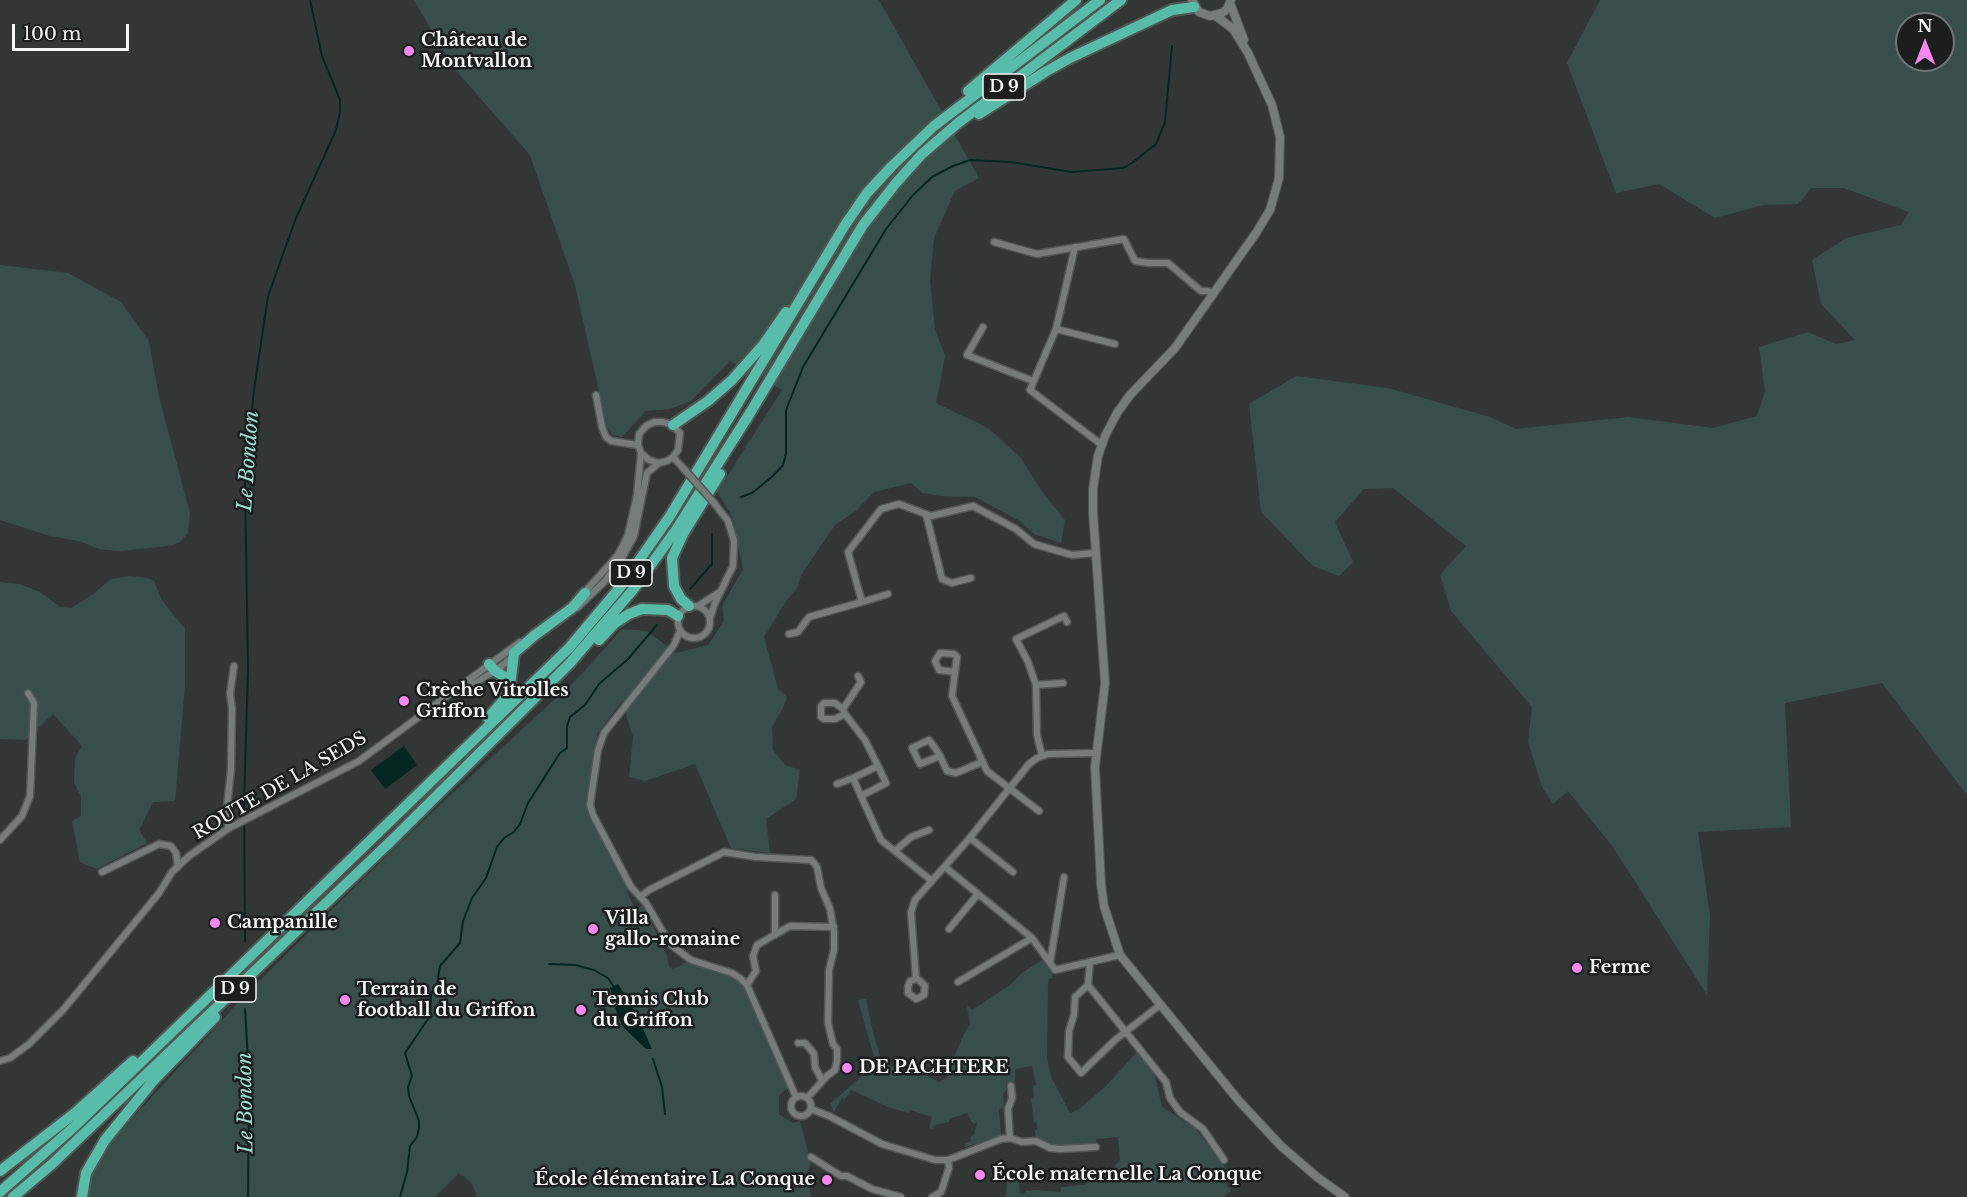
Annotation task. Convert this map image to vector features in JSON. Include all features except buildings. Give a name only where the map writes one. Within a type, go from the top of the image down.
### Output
[{"type":"highway","points":[[908,150],[958,98],[1076,0]]},
{"type":"highway","name":"D 9","points":[[0,1192],[74,1127],[568,648],[622,585],[670,516],[826,256],[867,193],[908,150],[962,103],[1100,0]]},
{"type":"highway","name":"D 9","points":[[13,1197],[84,1134],[386,846],[570,663],[632,591],[676,530],[750,413],[863,225],[896,183],[922,154],[958,123],[1121,0]]},
{"type":"highway","points":[[896,183],[940,143],[972,119],[1045,72],[1172,10],[1193,4]]},
{"type":"highway","points":[[673,425],[708,401],[732,380],[763,345],[826,256]]},
{"type":"highway","points":[[693,606],[681,599],[674,586],[672,558],[683,534],[723,468],[750,413]]},
{"type":"highway","points":[[372,839],[506,699],[509,694],[513,657],[519,647],[572,608],[585,593]]},
{"type":"highway","points":[[386,846],[469,771],[551,692],[615,623],[642,609],[668,610],[678,616]]},
{"type":"highway","points":[[492,668],[510,680]]},
{"type":"highway","points":[[82,1197],[86,1173],[96,1153],[137,1100],[346,882]]},
{"type":"highway","points":[[0,1171],[75,1113],[252,955]]},
{"type":"highway","points":[[22,1197],[58,1164],[84,1134]]},
{"type":"street","points":[[1193,4],[1204,15],[1216,16],[1222,13],[1231,2]]},
{"type":"street","points":[[1231,2],[1248,53]]},
{"type":"street","points":[[1216,16],[1233,29],[1248,53],[1268,94],[1278,126],[1281,159],[1279,178],[1270,210],[1264,222],[1213,296],[1175,348],[1130,394],[1117,413],[1102,445],[1095,471],[1093,491],[1095,553],[1105,683],[1096,753],[1095,787],[1104,906],[1120,955],[1239,1101],[1281,1146],[1317,1177],[1346,1197]]},
{"type":"street","points":[[994,242],[1037,254],[1124,239],[1135,261],[1168,262],[1201,291],[1208,291],[1213,296]]},
{"type":"street","points":[[1075,247],[1056,329],[1030,390],[1102,445]]},
{"type":"street","points":[[1201,291],[1201,300],[1207,304]]},
{"type":"street","points":[[983,327],[967,355],[1034,381]]},
{"type":"street","points":[[1056,329],[1115,344]]},
{"type":"street","points":[[596,396],[606,437],[611,441],[638,445]]},
{"type":"street","points":[[654,422],[673,425],[680,433],[680,441],[673,457],[659,463],[649,460],[641,453],[638,445],[639,434],[646,426],[654,422]]},
{"type":"street","name":"ROUTE DE LA SEDS","points":[[0,1060],[10,1058],[28,1044],[63,1010],[178,867],[232,826],[359,761],[492,668],[585,593],[618,555],[628,535],[637,495],[641,453]]},
{"type":"street","points":[[673,457],[728,521],[734,541],[733,566],[710,618]]},
{"type":"street","name":"ROUTE DE LA SEDS","points":[[492,668],[513,657],[590,597],[622,558],[634,537],[647,473],[659,463]]},
{"type":"street","points":[[862,602],[848,552],[881,509],[899,504],[931,516],[973,506],[1016,529],[1034,544],[1044,548],[1052,548],[1072,555],[1095,553]]},
{"type":"street","points":[[926,514],[942,579],[952,583],[971,578]]},
{"type":"street","points":[[693,638],[680,631],[678,616],[684,608],[693,606],[720,591]]},
{"type":"street","points":[[789,634],[798,632],[809,617],[888,594]]},
{"type":"street","points":[[674,645],[703,636],[711,623],[705,610],[693,606]]},
{"type":"street","points":[[1042,756],[1037,735],[1036,685],[1028,662],[1016,639],[1064,616],[1067,622]]},
{"type":"street","points":[[680,631],[674,645],[604,733],[598,750],[590,805],[631,887],[670,944],[692,960],[732,973],[747,985],[796,1097]]},
{"type":"street","points":[[232,826],[226,816],[231,769],[232,708],[230,694],[234,666]]},
{"type":"street","points":[[955,672],[952,696],[987,771],[1039,811]]},
{"type":"street","points":[[858,676],[861,682],[844,711],[866,740],[886,783],[861,795]]},
{"type":"street","points":[[1036,685],[1063,683]]},
{"type":"street","points":[[0,840],[22,816],[30,796],[34,703],[28,693]]},
{"type":"street","points":[[940,756],[920,764],[912,748],[929,740],[940,756],[946,771],[956,773],[982,762]]},
{"type":"street","points":[[916,979],[911,912],[915,900],[970,838],[1029,764],[1042,756],[1096,753]]},
{"type":"street","points":[[837,784],[878,766]]},
{"type":"street","points":[[853,778],[881,840],[932,881]]},
{"type":"street","points":[[895,851],[911,837],[929,830]]},
{"type":"street","points":[[970,838],[1013,872]]},
{"type":"street","points":[[102,872],[159,844],[171,846],[176,853],[178,867]]},
{"type":"street","points":[[640,897],[724,852],[756,857],[811,860],[817,867],[821,888],[830,909],[834,927],[834,950],[829,970],[828,1023],[832,1044],[837,1049],[837,1061],[835,1070],[822,1080],[807,1098]]},
{"type":"street","points":[[945,867],[1032,938],[1055,970],[1120,955]]},
{"type":"street","points":[[1050,963],[1064,877]]},
{"type":"street","points":[[949,929],[978,894]]},
{"type":"street","points":[[775,895],[775,935]]},
{"type":"street","points":[[747,985],[756,971],[753,956],[757,945],[790,926],[834,927]]},
{"type":"street","points":[[958,982],[1032,938]]},
{"type":"street","points":[[1090,962],[1088,986],[1166,1082],[1170,1098],[1180,1112],[1203,1129],[1224,1160]]},
{"type":"street","points":[[1088,986],[1075,997],[1074,1015],[1069,1031],[1068,1056],[1081,1072],[1126,1031],[1160,1005]]},
{"type":"street","points":[[798,1043],[805,1043],[812,1050],[815,1067],[822,1080]]},
{"type":"street","points":[[1010,1138],[1008,1109],[1012,1098],[1011,1086]]},
{"type":"street","points":[[796,1097],[807,1098],[811,1109],[806,1115],[794,1113],[791,1104],[796,1097]]},
{"type":"street","points":[[811,1109],[882,1144],[935,1160],[948,1160],[1001,1139],[1010,1138],[1022,1142],[1036,1141],[1050,1148],[1096,1147]]},
{"type":"street","points":[[811,1157],[841,1176],[847,1176],[872,1189],[901,1197]]},
{"type":"street","points":[[932,1197],[941,1192],[949,1168],[948,1160]]},
{"type":"shaded area","points":[[414,0],[879,0],[979,178],[955,191],[934,238],[930,279],[935,330],[945,356],[936,403],[988,428],[1021,458],[1043,493],[1065,520],[1061,543],[1034,534],[1020,521],[975,497],[922,493],[911,483],[874,492],[857,510],[835,525],[801,575],[798,586],[764,637],[778,689],[787,697],[772,727],[773,750],[785,765],[800,770],[796,799],[766,819],[770,853],[731,848],[695,764],[645,781],[629,777],[633,737],[622,701],[598,733],[595,745],[586,804],[590,817],[628,888],[627,892],[635,909],[643,905],[667,956],[669,967],[673,969],[687,962],[731,976],[745,986],[788,1088],[779,1095],[779,1114],[793,1123],[800,1121],[811,1164],[807,1172],[811,1197],[477,1197],[472,1184],[463,1175],[458,1174],[435,1197],[88,1197],[91,1178],[98,1159],[116,1136],[246,994],[416,827],[579,677],[622,629],[647,631],[676,653],[708,645],[724,621],[722,606],[743,569],[732,516],[717,492],[782,390],[730,361],[691,401],[670,409],[646,411],[622,437],[613,435],[607,427],[575,285],[530,155],[453,67]]},
{"type":"shaded area","points":[[1600,0],[1967,0],[1967,795],[1882,683],[1785,703],[1791,827],[1698,832],[1710,916],[1707,995],[1613,847],[1568,791],[1553,804],[1542,787],[1528,742],[1532,707],[1451,611],[1440,575],[1466,546],[1393,488],[1364,489],[1335,522],[1353,562],[1339,576],[1313,566],[1261,512],[1249,404],[1296,376],[1388,388],[1490,417],[1516,429],[1628,417],[1713,428],[1757,416],[1765,391],[1759,347],[1808,332],[1836,344],[1855,340],[1821,304],[1812,260],[1846,238],[1901,225],[1909,212],[1844,188],[1811,188],[1798,204],[1763,205],[1715,218],[1659,184],[1616,193],[1567,63]]},
{"type":"shaded area","points":[[0,265],[68,273],[121,302],[149,341],[159,397],[190,513],[188,533],[180,542],[170,546],[118,551],[99,549],[79,541],[50,536],[0,520]]},
{"type":"shaded area","points":[[130,576],[154,581],[161,599],[185,629],[185,685],[175,801],[153,802],[139,830],[147,843],[97,869],[80,862],[72,821],[81,816],[81,797],[74,782],[75,758],[82,746],[53,714],[26,740],[0,739],[0,582],[19,584],[40,592],[60,607],[71,608],[111,579]]},
{"type":"shaded area","points":[[404,746],[417,765],[385,789],[371,770]]},
{"type":"shaded area","points":[[1044,959],[1049,964],[1053,978],[1049,979],[1048,983],[1047,1057],[1051,1077],[1070,1113],[1079,1109],[1104,1088],[1137,1052],[1154,1072],[1162,1107],[1195,1128],[1228,1171],[1227,1186],[1231,1191],[1224,1197],[1006,1197],[1007,1176],[1018,1169],[1020,1194],[1037,1190],[1061,1192],[1061,1187],[1084,1185],[1103,1176],[1103,1173],[1109,1172],[1120,1160],[1118,1137],[1096,1139],[1097,1145],[1058,1146],[1050,1145],[1036,1137],[1035,1131],[1038,1128],[1034,1122],[1031,1099],[1034,1098],[1033,1086],[1036,1085],[1032,1066],[1015,1069],[1015,1082],[1006,1084],[1006,1091],[1003,1093],[1004,1108],[999,1109],[1001,1135],[965,1147],[964,1144],[971,1141],[970,1137],[974,1135],[977,1123],[973,1124],[967,1113],[949,1119],[949,1122],[935,1125],[933,1129],[929,1128],[932,1117],[910,1110],[909,1113],[888,1107],[851,1090],[845,1099],[842,1098],[834,1112],[830,1104],[876,1064],[858,1000],[866,999],[881,1060],[898,1070],[925,1075],[939,1082],[947,1078],[950,1066],[970,1024],[967,1006],[972,1010]]},
{"type":"shaded area","points":[[618,984],[636,1013],[652,1049],[646,1049],[623,1027],[610,988]]},
{"type":"waterway","name":"Le Bondon","points":[[245,941],[244,803],[248,670],[245,483],[254,390],[268,296],[296,218],[336,130],[340,112],[340,100],[322,56],[310,0]]},
{"type":"waterway","points":[[741,497],[752,493],[783,465],[786,454],[786,410],[803,367],[886,229],[913,195],[932,177],[970,160],[1010,162],[1072,172],[1123,168],[1132,163],[1156,144],[1165,122],[1172,46]]},
{"type":"waterway","points":[[690,589],[712,564],[712,534]]},
{"type":"waterway","points":[[400,1197],[407,1172],[410,1146],[417,1137],[419,1128],[419,1121],[409,1096],[408,1087],[412,1076],[405,1053],[430,1016],[431,993],[437,985],[440,966],[460,943],[463,921],[472,898],[486,878],[497,847],[520,824],[528,803],[560,753],[567,748],[567,726],[570,717],[585,705],[599,684],[628,659],[657,625]]},
{"type":"waterway","points":[[549,964],[575,965],[594,970],[608,978],[614,987]]},
{"type":"waterway","name":"Le Bondon","points":[[245,1009],[249,1077],[248,1197]]},
{"type":"waterway","points":[[653,1059],[662,1087],[665,1114]]},
{"type":"place","name":"Château de Montvallon","points":[[409,51]]},
{"type":"place","name":"Crèche Vitrolles Griffon","points":[[404,701]]},
{"type":"place","name":"Campanille","points":[[215,923]]},
{"type":"place","name":"Villa gallo-romaine","points":[[593,929]]},
{"type":"place","name":"Ferme","points":[[1577,968]]},
{"type":"place","name":"Terrain de football du Griffon","points":[[345,1000]]},
{"type":"place","name":"Tennis Club du Griffon","points":[[581,1010]]},
{"type":"place","name":"DE PACHTERE","points":[[847,1068]]},
{"type":"place","name":"École maternelle La Conque","points":[[980,1175]]},
{"type":"place","name":"École élémentaire La Conque","points":[[827,1180]]}]
